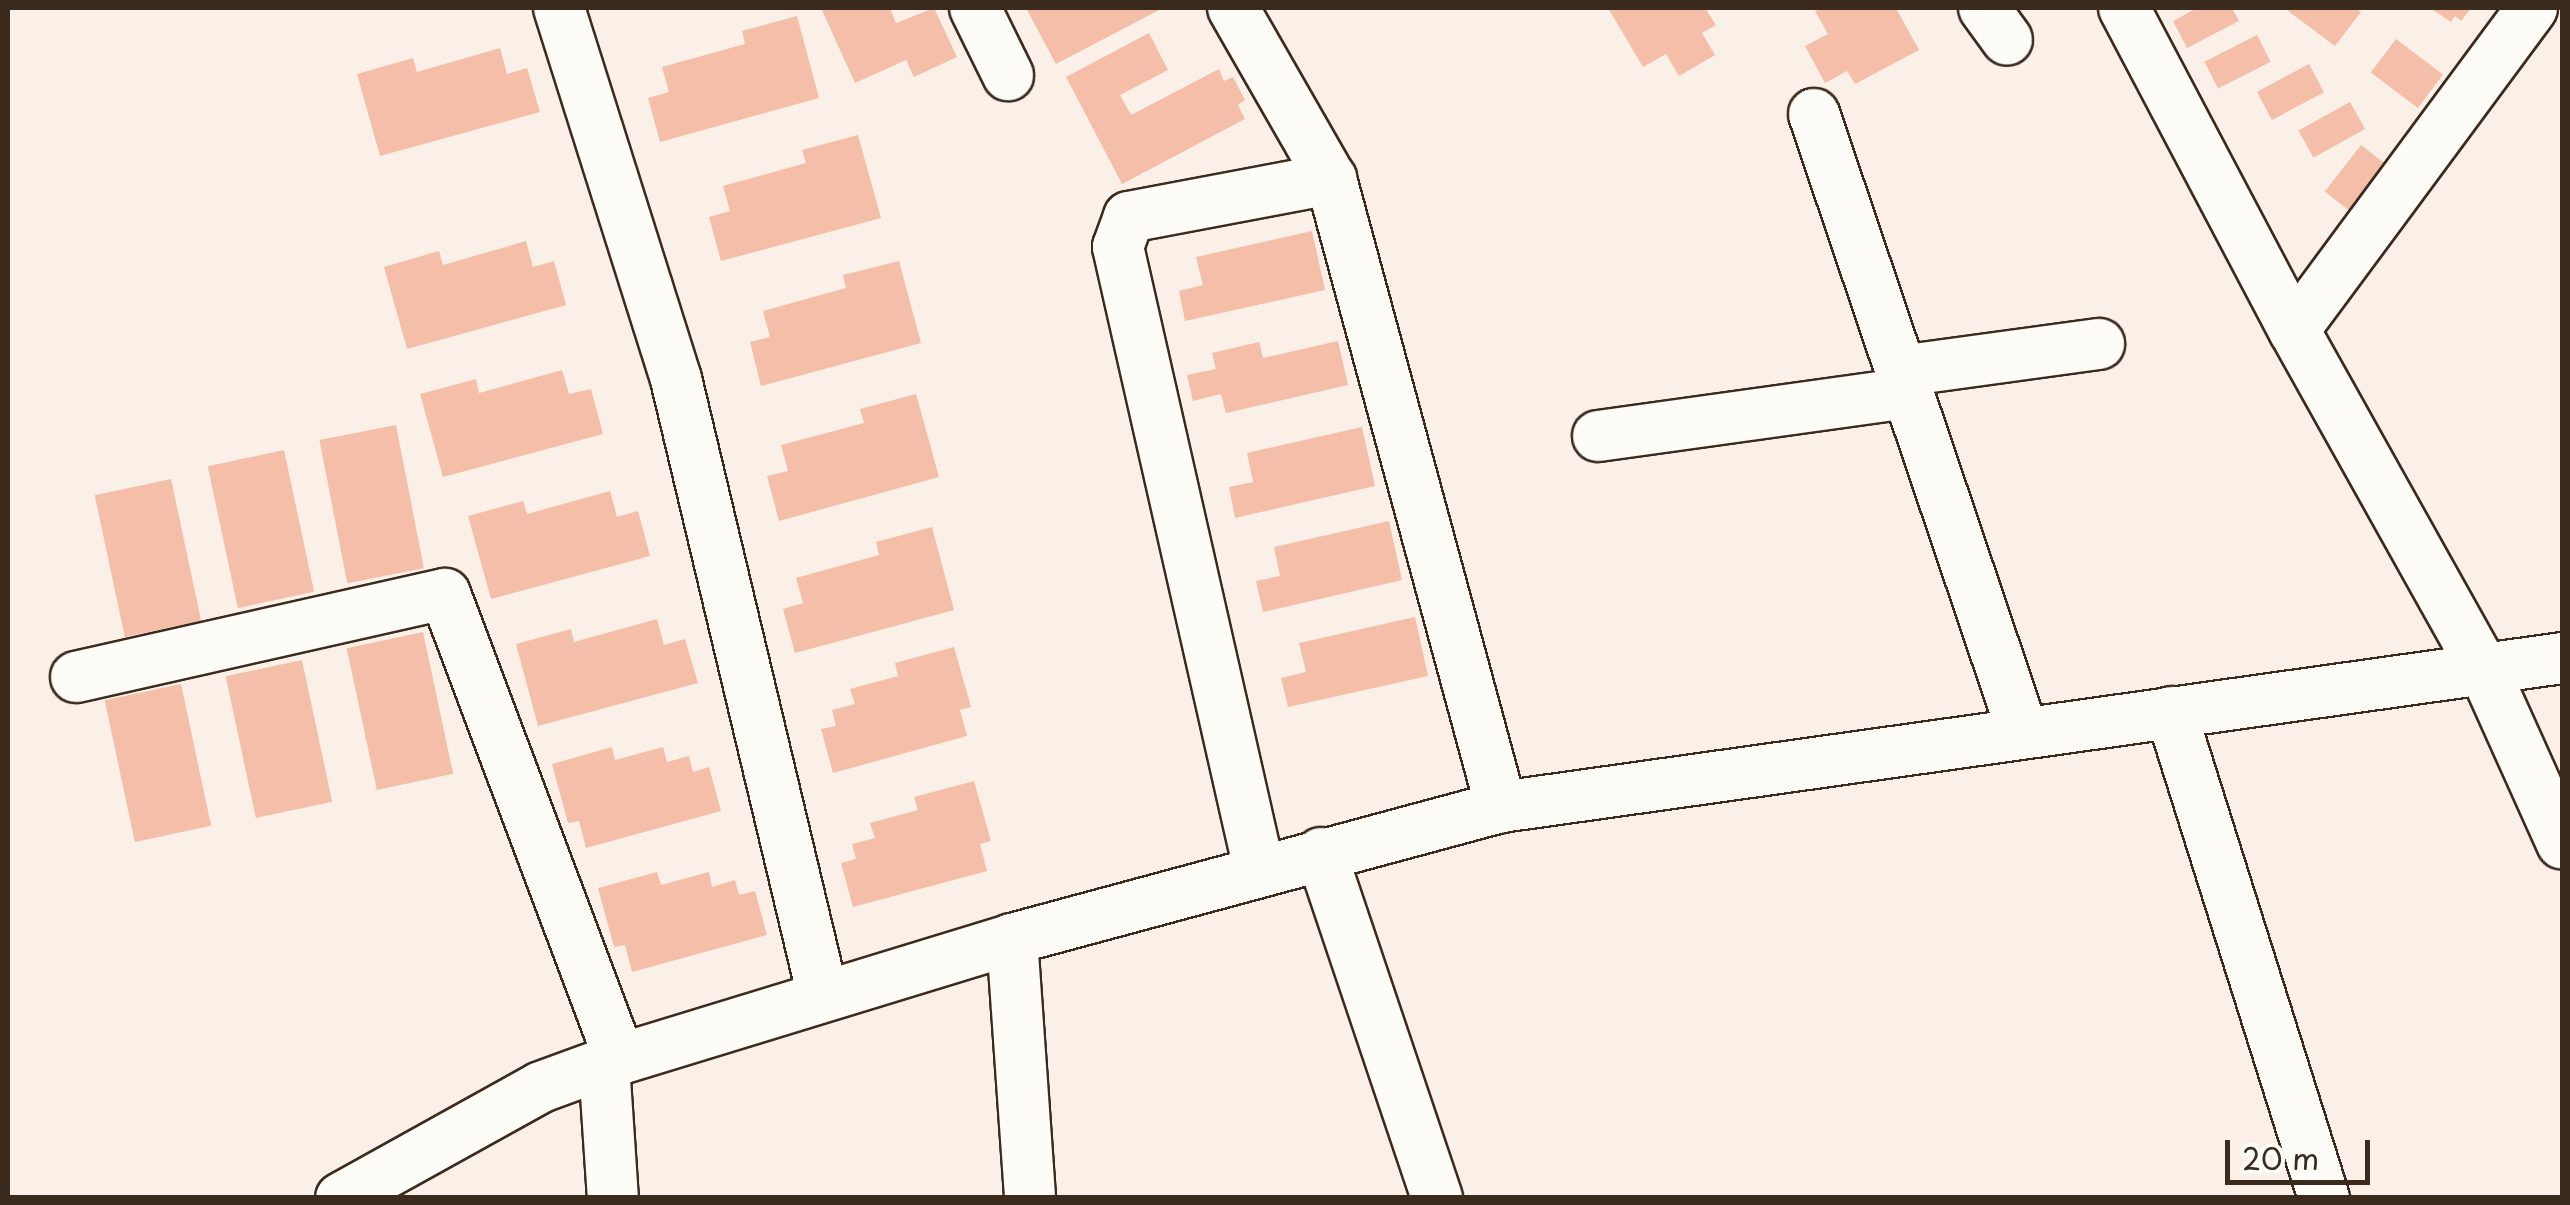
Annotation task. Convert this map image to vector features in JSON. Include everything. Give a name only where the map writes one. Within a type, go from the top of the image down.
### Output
[{"type":"street","points":[[559,8],[676,379],[823,996]]},
{"type":"street","points":[[975,8],[1008,75]]},
{"type":"street","points":[[1233,8],[1331,179],[1501,807]]},
{"type":"street","points":[[2124,8],[2294,330],[2485,672],[2562,843]]},
{"type":"street","points":[[2294,330],[2532,8]]},
{"type":"street","points":[[1814,114],[2023,733]]},
{"type":"street","points":[[1259,869],[1118,247],[1129,217],[1331,179]]},
{"type":"street","points":[[1598,436],[2100,344]]},
{"type":"street","points":[[76,677],[444,594],[612,1061],[612,1198]]},
{"type":"street","points":[[341,1198],[495,1111],[612,1061],[1012,939],[1321,852],[1501,807],[2171,712],[2485,672],[2562,658]]},
{"type":"street","points":[[2171,712],[2324,1198]]},
{"type":"street","points":[[1321,852],[1437,1198]]},
{"type":"street","points":[[1012,939],[1030,1198]]},
{"type":"building","points":[[821,8],[890,8],[896,23],[934,8],[957,57],[914,77],[906,60],[855,83]]},
{"type":"building","points":[[1026,8],[1163,8],[1056,64]]},
{"type":"building","points":[[1608,8],[1705,8],[1716,25],[1702,33],[1715,55],[1679,76],[1666,54],[1643,67]]},
{"type":"building","points":[[1896,8],[1919,50],[1855,84],[1847,71],[1825,83],[1805,46],[1828,34],[1815,11]]},
{"type":"building","points":[[2197,8],[2232,8],[2239,21],[2187,48],[2173,21]]},
{"type":"building","points":[[2355,8],[2361,12],[2335,46],[2288,11]]},
{"type":"building","points":[[2430,8],[2471,8],[2461,21],[2455,16],[2451,22]]},
{"type":"building","points":[[797,16],[819,98],[660,142],[648,98],[669,92],[662,67],[745,44],[742,31]]},
{"type":"building","points":[[1149,33],[1168,70],[1120,95],[1131,115],[1219,69],[1224,81],[1233,77],[1245,100],[1238,105],[1245,119],[1122,184],[1066,77]]},
{"type":"building","points":[[2257,35],[2271,62],[2218,89],[2204,62]]},
{"type":"building","points":[[2396,39],[2443,75],[2418,108],[2371,73]]},
{"type":"building","points":[[500,48],[507,74],[527,68],[540,112],[380,156],[357,74],[413,58],[417,72]]},
{"type":"building","points":[[2309,64],[2324,92],[2272,120],[2257,92]]},
{"type":"building","points":[[2350,102],[2365,129],[2313,158],[2298,131]]},
{"type":"building","points":[[858,135],[881,218],[721,261],[709,217],[730,211],[723,186],[806,163],[802,150]]},
{"type":"building","points":[[2361,145],[2385,164],[2349,211],[2325,191]]},
{"type":"building","points":[[1312,231],[1325,290],[1185,321],[1179,291],[1203,285],[1196,257]]},
{"type":"building","points":[[526,241],[533,267],[554,261],[566,305],[407,349],[384,267],[439,251],[443,265]]},
{"type":"building","points":[[899,261],[921,343],[761,386],[750,342],[770,337],[763,311],[846,288],[843,275]]},
{"type":"building","points":[[1338,341],[1348,385],[1226,413],[1221,394],[1193,401],[1187,375],[1216,369],[1212,353],[1259,342],[1263,358]]},
{"type":"building","points":[[562,370],[569,394],[591,389],[603,434],[443,477],[420,394],[476,379],[479,393]]},
{"type":"building","points":[[916,394],[939,477],[779,521],[767,476],[788,471],[781,445],[864,423],[860,409]]},
{"type":"building","points":[[396,425],[424,568],[347,583],[319,440]]},
{"type":"building","points":[[1362,427],[1375,486],[1235,518],[1229,487],[1253,482],[1247,453]]},
{"type":"building","points":[[284,450],[314,592],[238,608],[208,466]]},
{"type":"building","points":[[171,479],[201,621],[125,637],[95,495]]},
{"type":"building","points":[[610,491],[617,517],[638,511],[650,556],[491,599],[468,516],[523,501],[527,514]]},
{"type":"building","points":[[1389,521],[1402,580],[1263,612],[1256,581],[1280,576],[1274,547]]},
{"type":"building","points":[[932,527],[954,610],[795,653],[783,609],[803,603],[796,578],[879,555],[876,542]]},
{"type":"building","points":[[1415,617],[1428,676],[1288,707],[1281,678],[1306,672],[1299,643]]},
{"type":"building","points":[[657,619],[664,645],[685,639],[698,683],[538,726],[516,644],[571,629],[574,642]]},
{"type":"building","points":[[423,632],[453,774],[377,790],[347,648]]},
{"type":"building","points":[[954,647],[971,707],[960,710],[967,736],[833,773],[821,729],[836,726],[832,710],[855,704],[850,689],[898,676],[895,663]]},
{"type":"building","points":[[302,660],[332,802],[256,818],[226,676]]},
{"type":"building","points":[[181,684],[211,826],[135,842],[105,700]]},
{"type":"building","points":[[612,747],[615,760],[663,747],[667,762],[689,756],[693,772],[709,767],[721,811],[586,848],[579,821],[568,823],[552,764]]},
{"type":"building","points":[[974,781],[991,841],[980,844],[987,871],[853,907],[841,863],[856,859],[852,844],[875,838],[870,823],[918,810],[914,797]]},
{"type":"building","points":[[657,872],[661,885],[709,872],[712,887],[735,880],[739,895],[755,891],[767,935],[632,972],[625,945],[614,947],[598,888]]}]
